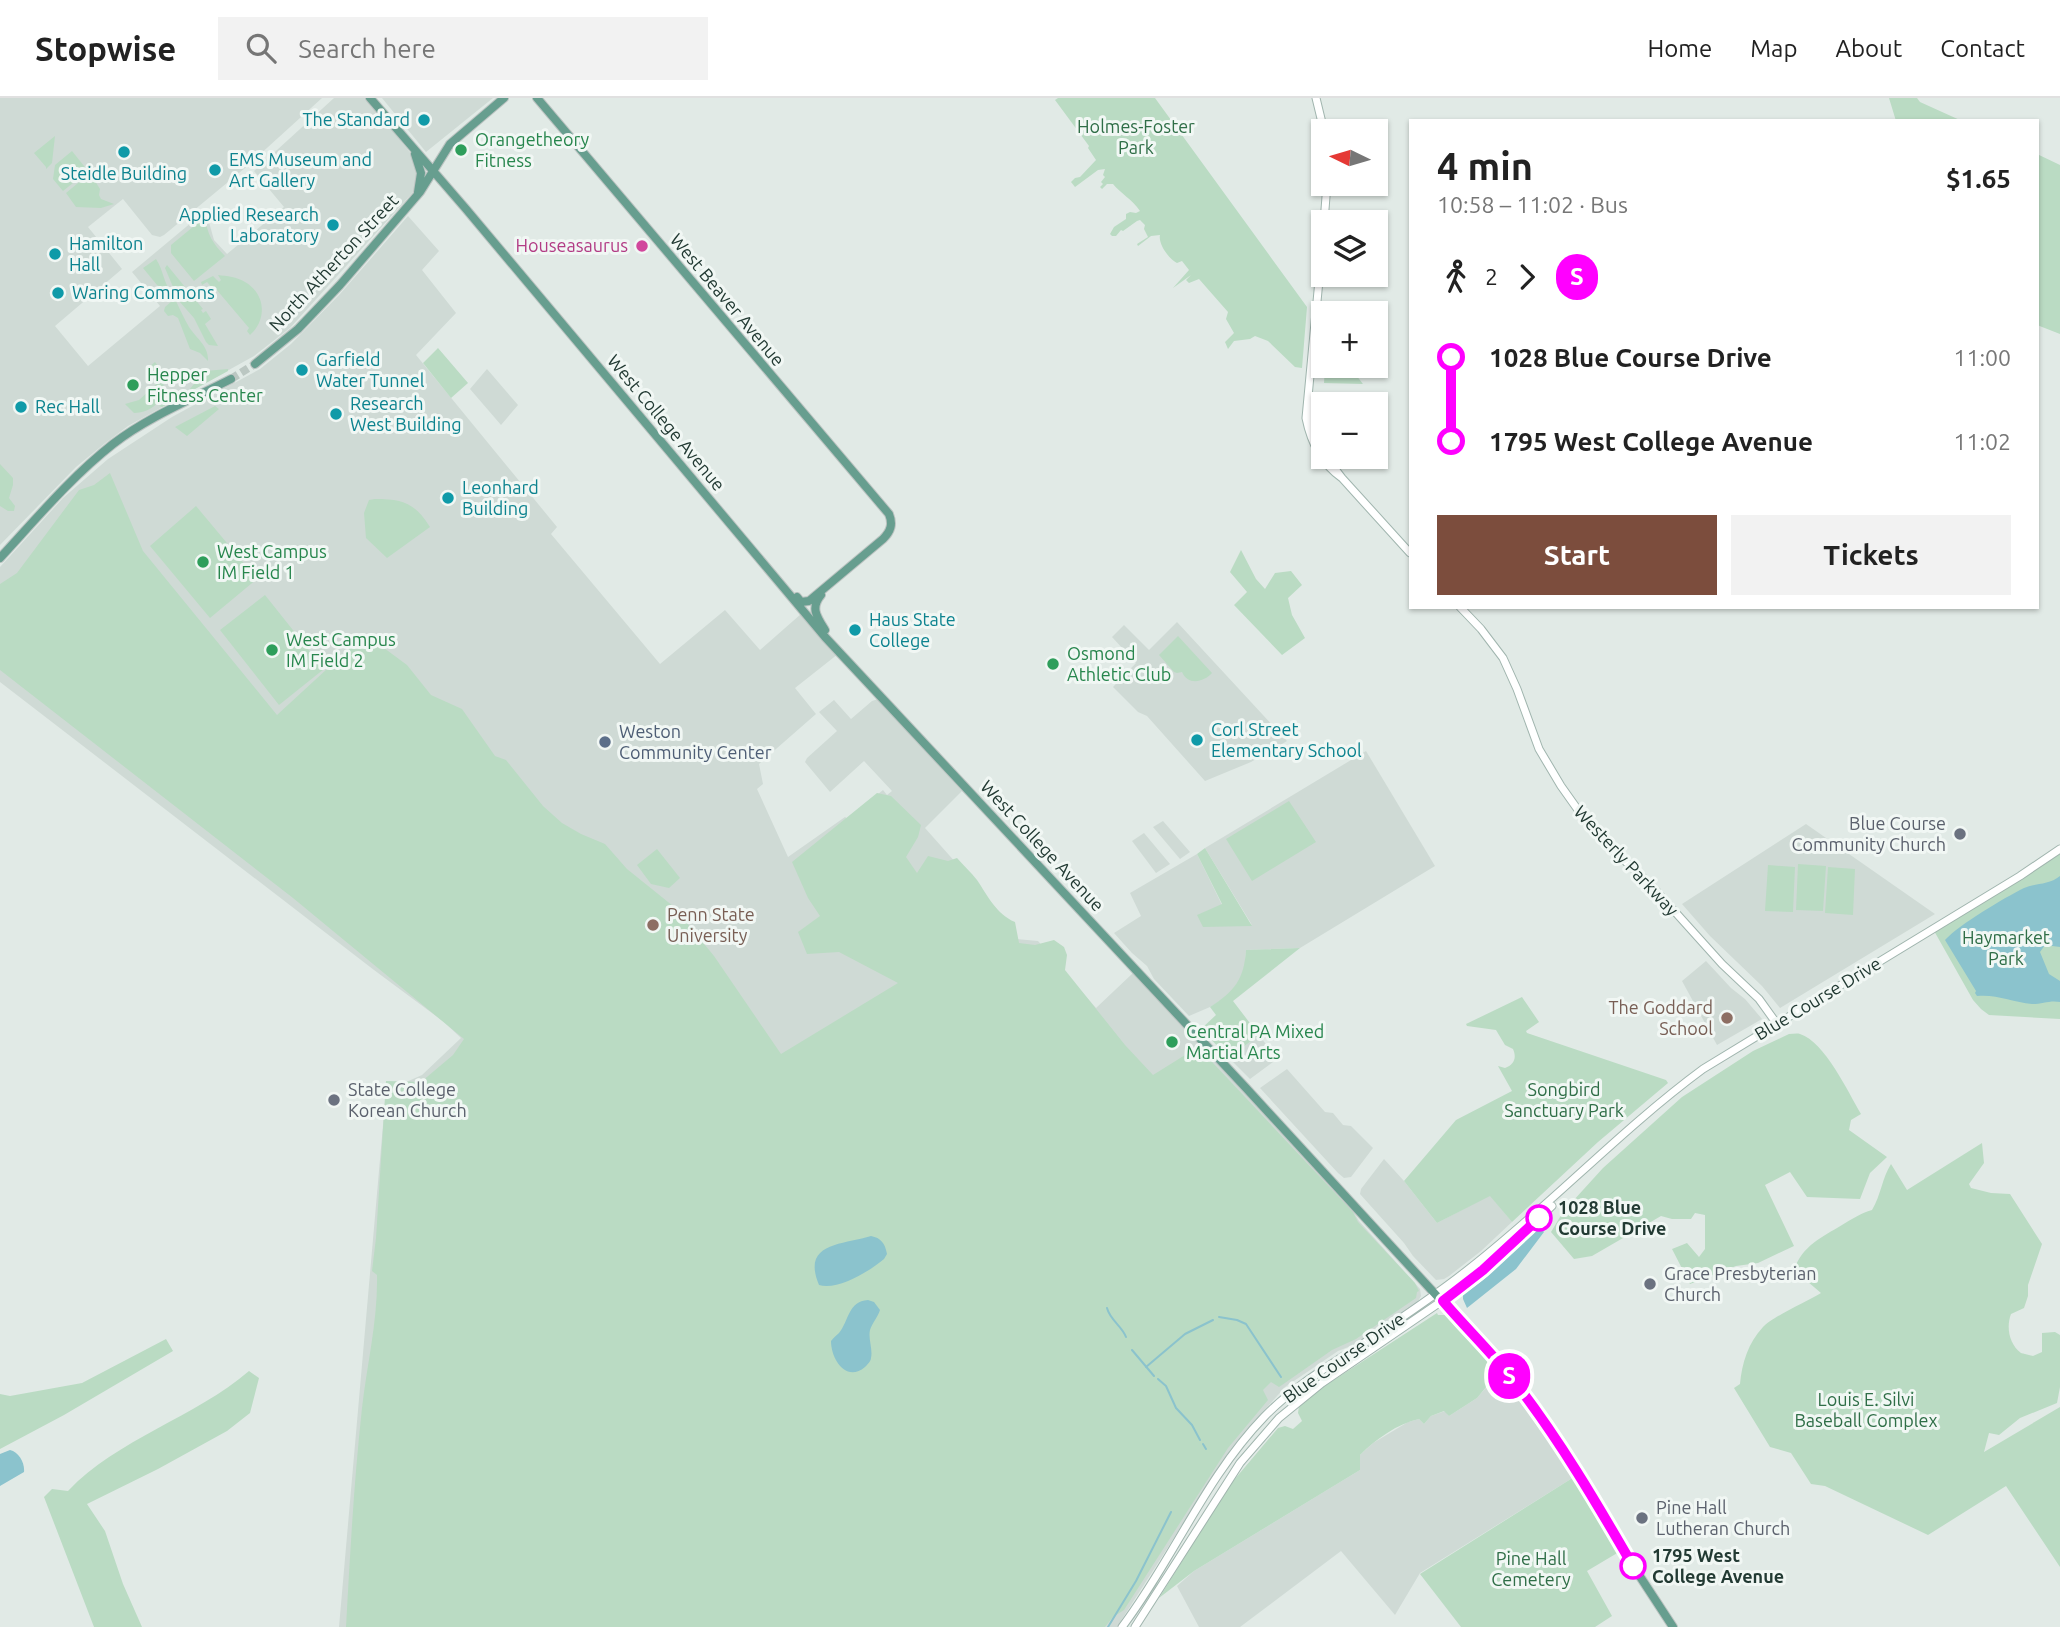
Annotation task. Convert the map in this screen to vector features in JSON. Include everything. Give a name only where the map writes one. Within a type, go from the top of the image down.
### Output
[{"type":"main road","name":"West College Avenue","points":[[370,98],[411,145],[431,174],[773,573],[786,592],[1504,1369],[1541,1418],[1582,1480],[1673,1627]]},
{"type":"main road","name":"North Atherton Street","points":[[255,364],[309,319],[416,198],[450,144],[505,98]]},
{"type":"main road","name":"West Beaver Avenue","points":[[537,98],[890,516],[891,524],[886,536],[853,564]]},
{"type":"main road","points":[[1316,98],[1321,119]]},
{"type":"main road","points":[[411,145],[421,173],[416,198]]},
{"type":"main road","points":[[1311,378],[1307,422],[1313,443],[1327,467],[1342,478]]},
{"type":"main road","points":[[0,558],[66,486],[114,443],[162,414],[231,379]]},
{"type":"main road","points":[[1335,469],[1409,552]]},
{"type":"main road","points":[[773,573],[804,603],[853,564]]},
{"type":"main road","points":[[836,647],[816,616],[814,607],[820,596],[844,576],[853,564]]},
{"type":"main road","name":"Westerly Parkway","points":[[1463,609],[1494,645],[1506,664],[1539,748],[1583,817],[1601,839],[1647,881],[1720,961],[1759,999],[1777,1024]]},
{"type":"main road","name":"Blue Course Drive","points":[[1122,1627],[1232,1455],[1264,1417],[1307,1380],[1436,1294],[1502,1243],[1703,1069],[2060,849]]},
{"type":"main road","name":"Blue Course Drive","points":[[1135,1627],[1234,1471],[1265,1432],[1302,1397],[1443,1301],[1483,1270],[1525,1232],[1588,1167]]},
{"type":"shaded area","points":[[0,98],[322,98],[245,168],[164,235],[152,235],[123,199],[88,227],[122,269],[55,326],[88,366],[160,306],[132,272],[204,212],[214,240],[227,254],[284,207],[254,171],[334,98],[366,98],[412,155],[419,169],[415,190],[290,328],[254,356],[128,426],[76,467],[0,545]]},
{"type":"shaded area","points":[[382,98],[493,98],[426,152]]},
{"type":"shaded area","name":"Penn State University","points":[[408,216],[439,251],[422,270],[456,313],[416,355],[557,527],[551,534],[660,664],[725,610],[760,650],[801,614],[838,654],[795,688],[816,714],[759,764],[763,784],[757,789],[788,857],[845,817],[848,819],[883,790],[887,795],[892,791],[864,761],[830,792],[805,762],[837,731],[819,712],[834,700],[851,719],[878,699],[962,791],[925,828],[1005,918],[982,936],[1038,941],[1096,1008],[1133,973],[1353,1211],[1420,1289],[1421,1296],[1417,1303],[1285,1387],[1225,1458],[1117,1627],[339,1627],[386,1091],[422,1075],[461,1038],[444,1022],[0,682],[0,567],[63,498],[108,459],[172,417],[260,369],[291,344],[340,294]]},
{"type":"shaded area","points":[[487,369],[518,405],[501,425],[470,389]]},
{"type":"shaded area","points":[[1177,622],[1287,741],[1251,762],[1205,781],[1147,716],[1138,712],[1113,687],[1136,663],[1112,637],[1124,625],[1149,650]]},
{"type":"shaded area","points":[[1366,751],[1435,866],[1300,948],[1246,950],[1240,980],[1228,996],[1189,1016],[1154,979],[1147,966],[1114,933],[1141,916],[1130,893],[1197,854],[1222,905],[1252,925],[1205,848]]},
{"type":"shaded area","points":[[1163,821],[1190,852],[1180,859],[1153,827]]},
{"type":"shaded area","points":[[1806,824],[1935,914],[1780,1008],[1682,904]]},
{"type":"shaded area","points":[[1144,833],[1170,864],[1156,873],[1132,841]]},
{"type":"shaded area","points":[[1706,961],[1762,1019],[1717,1045],[1682,981]]},
{"type":"shaded area","points":[[1259,1035],[1277,1059],[1250,1079],[1229,1058]]},
{"type":"shaded area","points":[[1287,1069],[1325,1112],[1333,1113],[1343,1125],[1351,1126],[1373,1148],[1351,1177],[1344,1178],[1338,1173],[1260,1088]]},
{"type":"shaded area","points":[[1384,1159],[1437,1223],[1490,1195],[1512,1222],[1449,1276],[1436,1280],[1360,1194]]},
{"type":"shaded area","points":[[1496,1369],[1574,1477],[1420,1573],[1395,1615],[1341,1551],[1240,1627],[1199,1627],[1177,1586],[1194,1571],[1360,1470],[1360,1455],[1373,1443],[1408,1422],[1419,1419],[1424,1424],[1431,1416],[1445,1411],[1449,1416],[1477,1398],[1497,1375]]},
{"type":"green space","name":"Holmes-Foster Park","points":[[1155,98],[1307,307],[1302,368],[1295,367],[1268,341],[1255,336],[1234,341],[1228,349],[1225,342],[1234,333],[1226,319],[1228,312],[1199,279],[1189,283],[1186,280],[1191,275],[1173,288],[1189,270],[1182,261],[1177,263],[1168,255],[1162,247],[1160,235],[1151,236],[1138,246],[1137,244],[1148,237],[1145,225],[1140,220],[1121,230],[1116,236],[1110,234],[1114,227],[1126,219],[1126,214],[1140,211],[1113,184],[1107,184],[1102,189],[1100,187],[1105,177],[1105,169],[1098,170],[1075,187],[1071,182],[1080,177],[1096,160],[1089,146],[1055,100]]},
{"type":"green space","points":[[1889,98],[1917,98],[1920,102],[1958,119],[1895,119]]},
{"type":"green space","points":[[55,136],[52,163],[46,169],[34,153]]},
{"type":"green space","points":[[72,151],[88,171],[63,191],[53,179],[55,165]]},
{"type":"green space","points":[[2039,155],[2060,165],[2060,334],[2039,326]]},
{"type":"green space","points":[[90,173],[100,189],[101,199],[114,204],[101,208],[76,207],[66,193]]},
{"type":"green space","points":[[205,217],[211,238],[225,256],[194,281],[171,253],[171,245]]},
{"type":"green space","points":[[156,259],[173,295],[157,285],[143,268]]},
{"type":"green space","points":[[167,265],[203,309],[203,313],[206,311],[211,319],[205,324],[218,346],[206,342],[194,318],[179,301],[165,268]]},
{"type":"green space","points":[[218,275],[242,280],[257,293],[262,307],[261,315],[256,329],[250,335],[247,331],[249,328],[216,289],[207,282],[202,285],[201,282],[213,276],[219,282],[221,280]]},
{"type":"green space","points":[[172,301],[176,301],[189,327],[204,347],[208,361],[200,353],[190,349],[178,318],[168,316],[164,311]]},
{"type":"green space","points":[[438,348],[468,383],[451,398],[423,363]]},
{"type":"green space","points":[[155,362],[163,379],[162,395],[152,408],[134,413],[125,404],[139,400],[162,379],[150,366]]},
{"type":"green space","points":[[228,369],[162,407],[159,406],[189,390],[205,371]]},
{"type":"green space","points":[[1324,378],[1358,378],[1363,384],[1324,383]]},
{"type":"green space","points":[[215,406],[219,409],[187,436],[175,427]]},
{"type":"green space","points":[[0,464],[13,478],[9,498],[15,506],[14,511],[0,506]]},
{"type":"green space","name":"Penn State University","points":[[110,473],[143,551],[277,715],[365,634],[407,665],[431,695],[462,709],[495,756],[506,760],[543,806],[562,823],[605,844],[627,869],[673,906],[714,956],[781,1054],[898,983],[839,952],[807,954],[798,932],[820,916],[808,898],[792,862],[877,793],[891,796],[921,825],[918,837],[906,857],[917,873],[928,856],[948,861],[957,858],[998,909],[1015,922],[1019,943],[1035,945],[1054,940],[1064,947],[1067,955],[1065,970],[1125,1045],[1153,1075],[1198,1047],[1353,1212],[1358,1222],[1415,1283],[1419,1291],[1416,1298],[1356,1339],[1332,1350],[1279,1387],[1271,1382],[1263,1390],[1268,1400],[1228,1448],[1124,1610],[1113,1617],[1105,1627],[346,1627],[359,1435],[376,1309],[377,1275],[372,1271],[386,1081],[421,1082],[453,1055],[464,1039],[293,898],[0,670],[0,584],[17,573],[79,490],[94,485]]},
{"type":"green space","points":[[369,500],[407,504],[419,512],[430,527],[387,558],[366,538],[364,513]]},
{"type":"green space","name":"West Campus IM Field 1","points":[[196,506],[257,579],[210,618],[150,546]]},
{"type":"green space","points":[[1241,550],[1256,579],[1265,589],[1275,573],[1291,571],[1302,585],[1288,598],[1292,615],[1305,638],[1282,655],[1234,605],[1247,592],[1230,572]]},
{"type":"green space","name":"West Campus IM Field 2","points":[[265,595],[324,669],[279,705],[220,630]]},
{"type":"green space","points":[[1178,636],[1212,673],[1209,676],[1192,681],[1182,672],[1174,672],[1159,655]]},
{"type":"green space","points":[[1289,801],[1316,842],[1252,881],[1226,839]]},
{"type":"green space","points":[[1205,848],[1252,926],[1203,927],[1197,915],[1222,904],[1197,854]]},
{"type":"green space","points":[[657,849],[680,878],[669,888],[651,884],[637,865]]},
{"type":"green space","name":"Haymarket Park","points":[[2060,849],[2060,1019],[1989,1015],[1973,1000],[1933,929]]},
{"type":"green space","points":[[1798,864],[1826,866],[1823,911],[1796,910]]},
{"type":"green space","points":[[1768,865],[1795,867],[1793,912],[1765,911]]},
{"type":"green space","points":[[1828,867],[1855,869],[1853,915],[1825,913]]},
{"type":"green space","points":[[1300,948],[1233,1001],[1259,1035],[1229,1058],[1201,1029],[1216,1015],[1210,1007],[1237,983],[1243,969],[1246,950]]},
{"type":"green space","name":"Songbird Sanctuary Park","points":[[1522,997],[1539,1022],[1526,1031],[1527,1033],[1666,1080],[1668,1083],[1598,1142],[1512,1222],[1490,1196],[1437,1223],[1404,1181],[1456,1120],[1512,1091],[1498,1066],[1505,1068],[1513,1063],[1513,1049],[1505,1045],[1496,1030],[1466,1024]]},
{"type":"green space","points":[[1789,1034],[1799,1034],[1809,1039],[1827,1057],[1861,1114],[1851,1120],[1849,1130],[1887,1157],[1870,1173],[1860,1199],[1807,1197],[1790,1172],[1765,1185],[1794,1246],[1758,1263],[1736,1266],[1690,1284],[1672,1249],[1687,1243],[1699,1257],[1705,1249],[1705,1215],[1695,1213],[1691,1219],[1661,1216],[1592,1256],[1574,1259],[1551,1232],[1563,1212],[1603,1168],[1682,1097],[1753,1051]]},
{"type":"green space","name":"Louis E. Silvi Baseball Complex","points":[[1982,1143],[1984,1163],[1969,1184],[1971,1188],[2010,1194],[2042,1244],[2028,1285],[2024,1308],[2011,1314],[2011,1340],[2021,1353],[2033,1356],[2042,1352],[2042,1333],[2055,1332],[2060,1335],[2060,1387],[2057,1403],[2020,1418],[1999,1435],[1989,1433],[1984,1452],[2060,1407],[2060,1567],[2006,1486],[1928,1535],[1825,1486],[1811,1484],[1791,1453],[1770,1447],[1734,1388],[1740,1384],[1747,1354],[1763,1327],[1821,1293],[1794,1270],[1802,1255],[1820,1238],[1872,1210],[1891,1164],[1907,1190]]},
{"type":"green space","points":[[1437,1313],[1451,1318],[1496,1369],[1497,1374],[1477,1398],[1449,1416],[1444,1411],[1431,1416],[1424,1424],[1419,1419],[1387,1433],[1360,1455],[1360,1470],[1194,1571],[1159,1598],[1229,1486],[1278,1428],[1285,1426],[1293,1429],[1302,1421],[1298,1413],[1299,1406],[1317,1391]]},
{"type":"green space","points":[[166,1339],[173,1351],[0,1449],[0,1394],[10,1396],[82,1383]]},
{"type":"green space","points":[[249,1371],[259,1378],[250,1413],[227,1431],[87,1504],[105,1531],[123,1584],[142,1627],[94,1627],[44,1497],[52,1489],[68,1491],[110,1457],[205,1402]]},
{"type":"green space","name":"Pine Hall Cemetery","points":[[1574,1477],[1619,1552],[1587,1571],[1612,1616],[1595,1627],[1461,1627],[1420,1574]]},
{"type":"water","name":"Haymarket Park","points":[[2060,876],[2060,947],[2045,945],[2040,952],[2049,974],[2060,981],[2060,1002],[2032,1004],[1977,996],[1945,940],[1971,919],[2005,898],[2024,888]]},
{"type":"water","points":[[1540,1227],[1544,1232],[1516,1269],[1467,1308],[1463,1295]]},
{"type":"water","points":[[871,1236],[884,1244],[887,1254],[884,1259],[844,1283],[819,1285],[815,1271],[820,1253],[837,1244]]},
{"type":"water","points":[[868,1300],[874,1302],[880,1310],[870,1330],[871,1359],[858,1371],[846,1371],[834,1355],[831,1341],[839,1333],[856,1304]]},
{"type":"water","points":[[10,1450],[21,1458],[24,1472],[0,1486],[0,1454]]},
{"type":"waterway","points":[[1107,1308],[1126,1337]]},
{"type":"waterway","points":[[1219,1317],[1246,1324],[1281,1377]]},
{"type":"waterway","points":[[1146,1367],[1185,1334],[1213,1320]]},
{"type":"waterway","points":[[1132,1350],[1154,1376]]},
{"type":"waterway","points":[[1158,1379],[1166,1386],[1176,1408],[1192,1425],[1200,1440]]},
{"type":"waterway","points":[[1203,1444],[1206,1449]]},
{"type":"waterway","points":[[1108,1627],[1136,1581],[1171,1512]]},
{"type":"tunnel","points":[[231,379],[255,364]]},
{"type":"bus line","name":"S","points":[[1539,1218],[1483,1270],[1443,1301],[1504,1369],[1541,1418],[1633,1566]]},
{"type":"place","name":"The Standard","points":[[424,120]]},
{"type":"place","name":"Orangetheory Fitness","points":[[461,150]]},
{"type":"place","name":"Steidle Building","points":[[124,152]]},
{"type":"place","name":"EMS Museum and Art Gallery","points":[[215,170]]},
{"type":"place","name":"Applied Research Laboratory","points":[[333,225]]},
{"type":"place","name":"Houseasaurus","points":[[642,246]]},
{"type":"place","name":"Hamilton Hall","points":[[55,254]]},
{"type":"place","name":"Waring Commons","points":[[58,293]]},
{"type":"place","name":"Garfield Water Tunnel","points":[[302,370]]},
{"type":"place","name":"Hepper Fitness Center","points":[[133,385]]},
{"type":"place","name":"Rec Hall","points":[[21,407]]},
{"type":"place","name":"Research West Building","points":[[336,414]]},
{"type":"place","name":"Leonhard Building","points":[[448,498]]},
{"type":"place","name":"West Campus IM Field 1","points":[[203,562]]},
{"type":"place","name":"Haus State College","points":[[855,630]]},
{"type":"place","name":"West Campus IM Field 2","points":[[272,650]]},
{"type":"place","name":"Osmond Athletic Club","points":[[1053,664]]},
{"type":"place","name":"Corl Street Elementary School","points":[[1197,740]]},
{"type":"place","name":"Weston Community Center","points":[[605,742]]},
{"type":"place","name":"Blue Course Community Church","points":[[1960,834]]},
{"type":"place","name":"Penn State University","points":[[653,925]]},
{"type":"place","name":"The Goddard School","points":[[1727,1018]]},
{"type":"place","name":"Central PA Mixed Martial Arts","points":[[1172,1042]]},
{"type":"place","name":"State College Korean Church","points":[[334,1100]]},
{"type":"place","name":"1028 Blue Course Drive","points":[[1539,1218]]},
{"type":"place","name":"Grace Presbyterian Church","points":[[1650,1284]]},
{"type":"place","name":"Pine Hall Lutheran Church","points":[[1642,1518]]},
{"type":"place","name":"1795 West College Avenue","points":[[1633,1566]]}]
